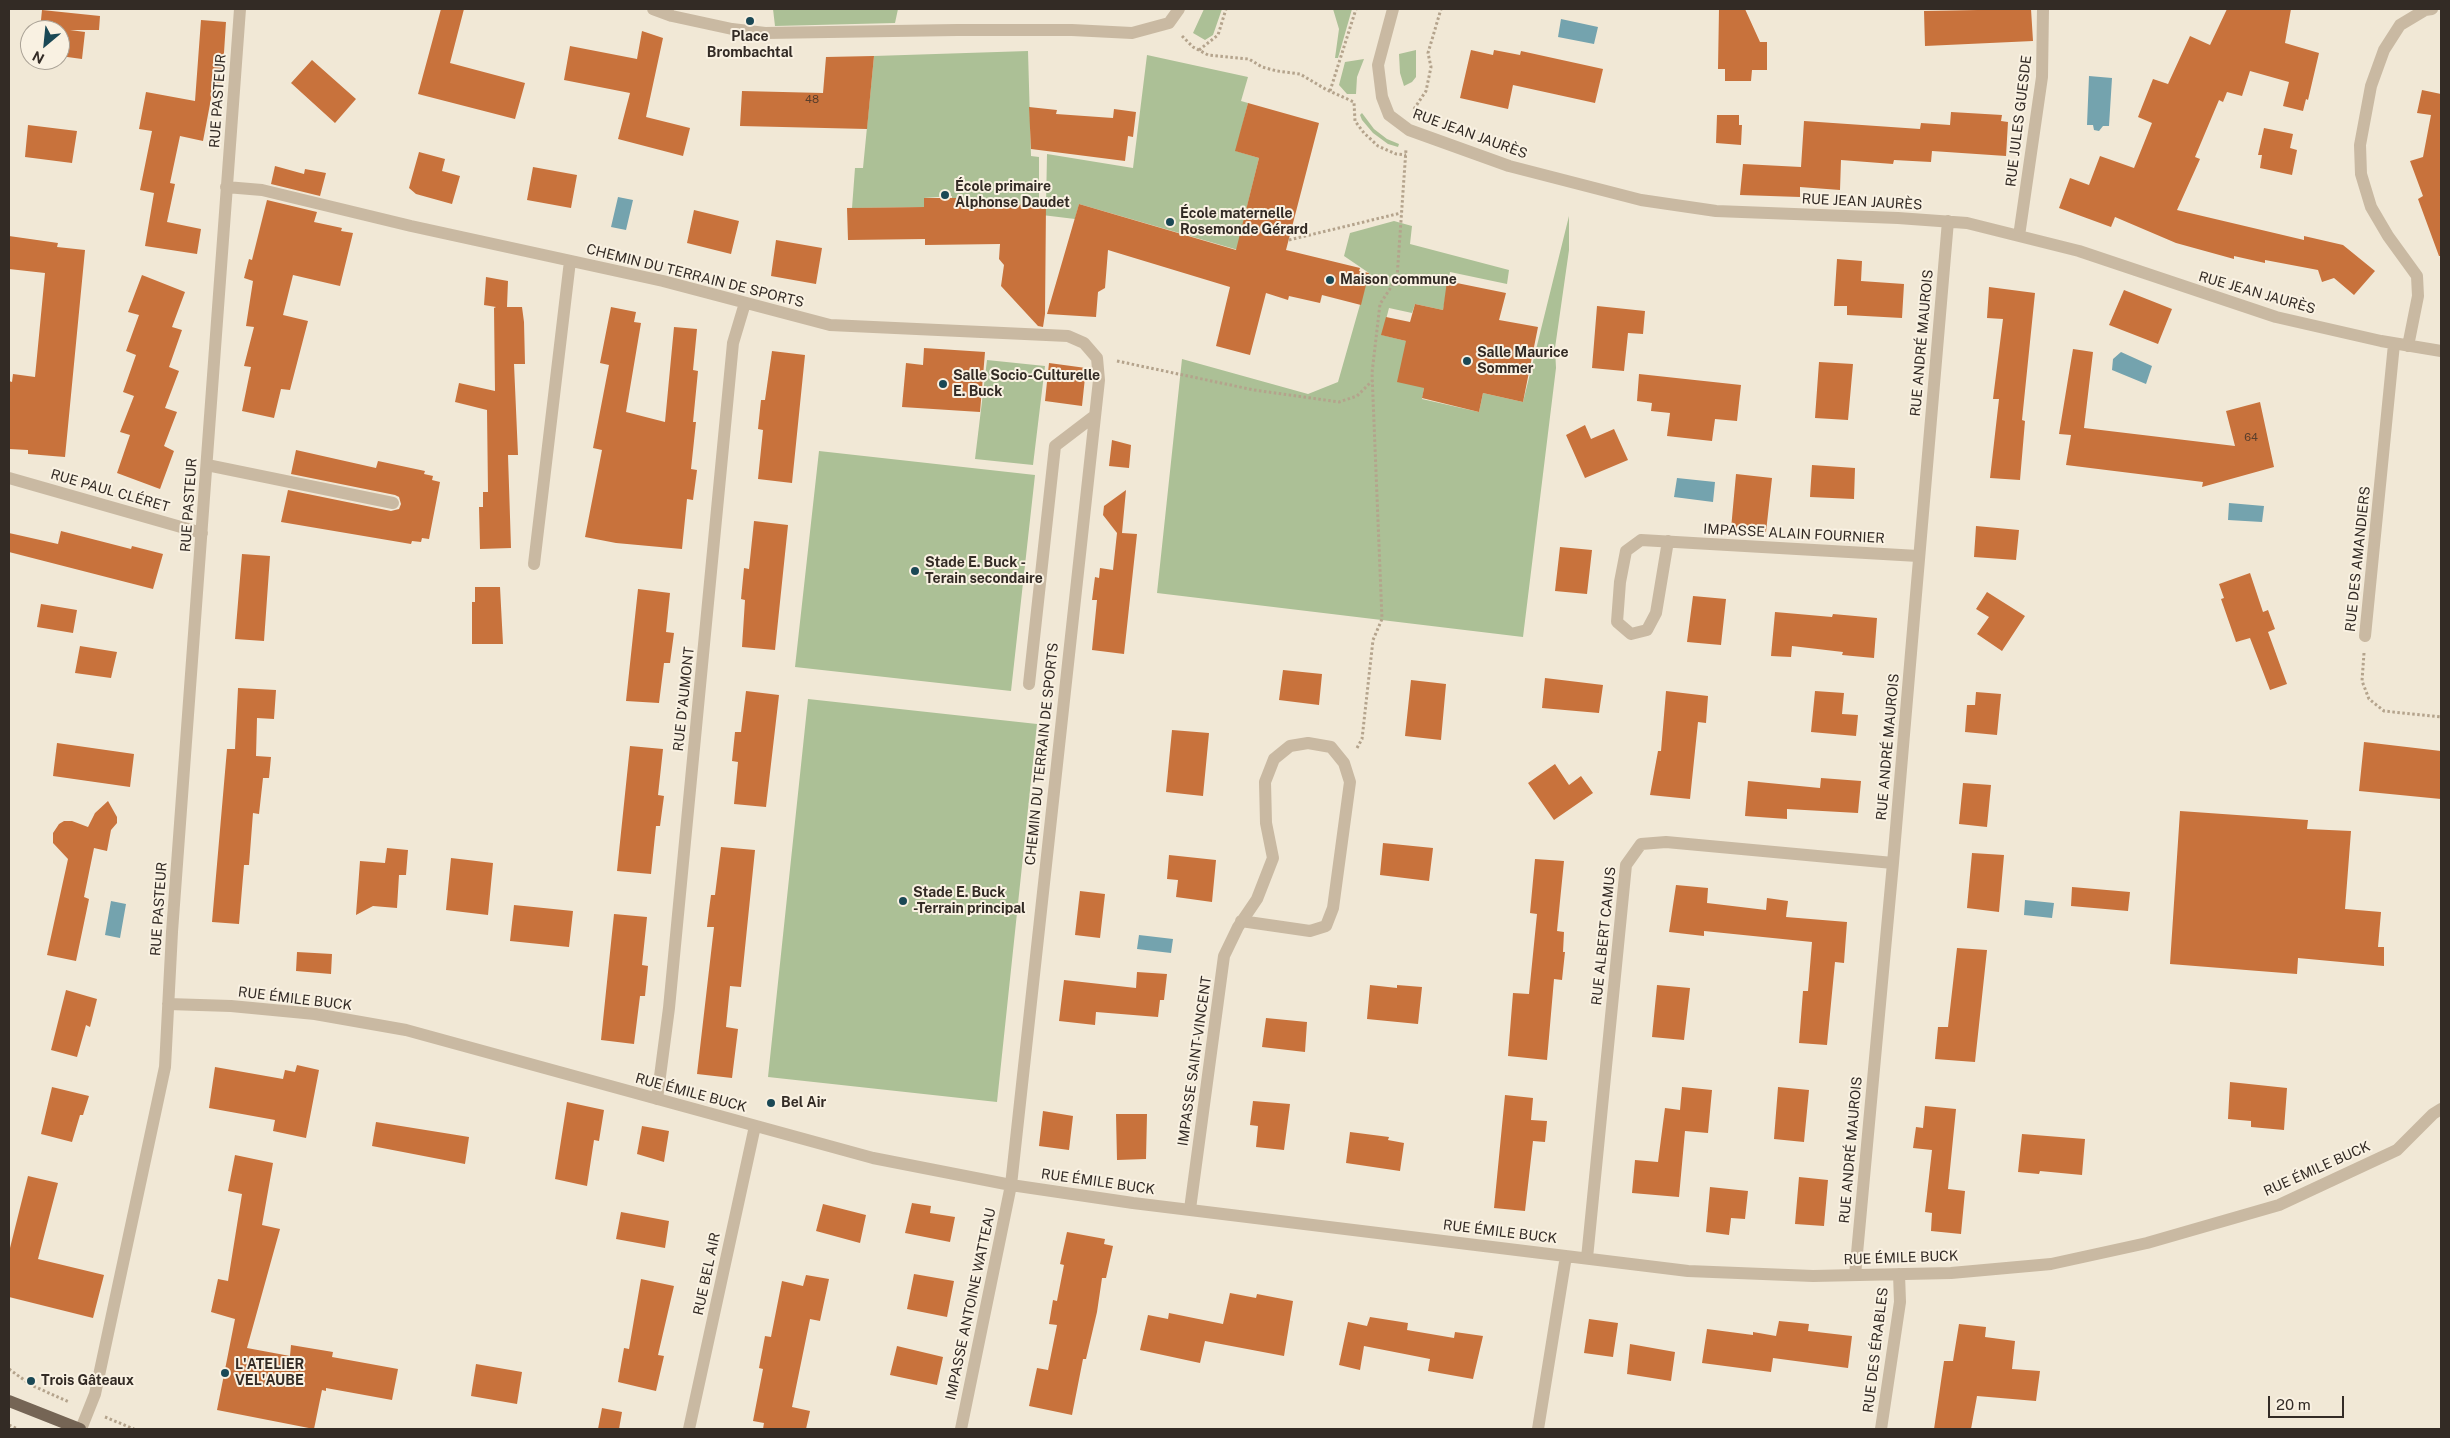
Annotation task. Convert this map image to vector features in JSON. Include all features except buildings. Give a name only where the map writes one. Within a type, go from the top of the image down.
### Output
[{"type":"main road","points":[[9,1402],[81,1429]]},
{"type":"street","name":"RUE PASTEUR","points":[[168,1004],[240,9]]},
{"type":"street","points":[[652,9],[672,16],[732,29],[765,33],[1072,30],[1132,33],[1169,23],[1179,9]]},
{"type":"street","name":"RUE JEAN JAURÈS","points":[[1393,9],[1378,65],[1382,97],[1389,115],[1409,130],[1509,166],[1641,200],[1716,211],[1967,223],[2079,251],[2276,317],[2394,344],[2441,352]]},
{"type":"street","name":"RUE JULES GUESDE","points":[[2018,236],[2042,77],[2044,9]]},
{"type":"street","points":[[2408,346],[2418,296],[2417,276],[2408,260],[2388,236],[2371,207],[2360,174],[2360,145],[2371,86],[2384,50],[2400,25],[2425,10],[2432,9]]},
{"type":"street","name":"CHEMIN DU TERRAIN DE SPORTS","points":[[226,187],[262,190],[411,226],[663,281],[830,325],[1068,336],[1084,343],[1096,358],[1098,380],[1011,1185]]},
{"type":"street","name":"RUE ANDRÉ MAUROIS","points":[[1856,1275],[1894,863],[1918,556],[1948,221]]},
{"type":"street","points":[[534,564],[570,261]]},
{"type":"street","name":"RUE D'AUMONT","points":[[657,1099],[670,998],[733,343],[745,303]]},
{"type":"street","name":"RUE DES AMANDIERS","points":[[2365,636],[2394,344]]},
{"type":"street","name":"CHEMIN DU TERRAIN DE SPORTS","points":[[1029,684],[1055,446],[1093,416]]},
{"type":"street","points":[[207,465],[393,503]]},
{"type":"street","name":"RUE PAUL CLÉRET","points":[[9,478],[202,532]]},
{"type":"street","name":"IMPASSE ALAIN FOURNIER","points":[[1668,541],[1656,613],[1647,630],[1631,634],[1617,622],[1620,582],[1626,551],[1641,540],[1668,541],[1918,556]]},
{"type":"street","name":"IMPASSE SAINT-VINCENT","points":[[1190,1209],[1224,956],[1241,921],[1257,899],[1272,858],[1266,823],[1265,782],[1274,759],[1290,746],[1308,743],[1331,747],[1344,763]]},
{"type":"street","points":[[1241,921],[1310,931],[1326,926],[1333,908],[1350,782],[1344,763]]},
{"type":"street","name":"RUE ALBERT CAMUS","points":[[1587,1258],[1626,864],[1641,844],[1666,842],[1894,863]]},
{"type":"street","points":[[81,1429],[95,1394],[165,1067],[168,1004]]},
{"type":"street","name":"RUE ÉMILE BUCK","points":[[168,1004],[231,1006],[314,1014],[406,1030],[873,1158],[1011,1185],[1688,1271],[1813,1276],[1950,1273],[2052,1264],[2147,1243],[2279,1205],[2397,1150],[2432,1114],[2441,1109]]},
{"type":"street","name":"RUE BEL AIR","points":[[689,1429],[755,1126]]},
{"type":"street","name":"IMPASSE ANTOINE WATTEAU","points":[[960,1429],[1011,1185]]},
{"type":"street","points":[[1538,1429],[1566,1256]]},
{"type":"street","name":"RUE DES ÉRABLES","points":[[1881,1429],[1900,1302],[1899,1274]]},
{"type":"path","points":[[1199,50],[1218,35],[1226,9]]},
{"type":"path","points":[[1330,92],[1356,9]]},
{"type":"path","points":[[1415,106],[1426,91],[1431,67],[1428,53],[1441,9]]},
{"type":"path","points":[[1184,38],[1208,55],[1249,59],[1262,67],[1300,74],[1330,92],[1354,102],[1355,121],[1364,133],[1378,146],[1396,154],[1406,155],[1397,278],[1380,304],[1372,380],[1382,619],[1374,640],[1362,739],[1354,754],[1344,763]]},
{"type":"path","points":[[1289,240],[1401,213]]},
{"type":"path","points":[[1096,358],[1254,390],[1339,402],[1357,396],[1372,380]]},
{"type":"path","name":"RUE DES AMANDIERS","points":[[2365,636],[2362,681],[2369,699],[2384,711],[2441,717]]},
{"type":"path","points":[[9,1425],[18,1429]]},
{"type":"green space","points":[[773,9],[898,9],[895,23],[775,26]]},
{"type":"green space","points":[[1204,9],[1222,9],[1213,35],[1205,40],[1193,33]]},
{"type":"green space","points":[[1333,9],[1352,9],[1338,58],[1335,58],[1339,29]]},
{"type":"green space","points":[[1416,50],[1416,77],[1412,82],[1404,86],[1400,73],[1399,54]]},
{"type":"green space","points":[[1028,51],[1031,156],[1039,157],[1039,205],[964,206],[963,198],[952,198],[952,196],[924,198],[924,207],[852,208],[855,168],[863,168],[874,56]]},
{"type":"green space","points":[[1147,55],[1248,77],[1241,101],[1248,103],[1236,151],[1259,158],[1240,235],[1245,252],[1079,204],[1075,219],[1042,215],[1046,206],[1047,154],[1133,168]]},
{"type":"green space","points":[[1364,59],[1357,77],[1356,94],[1347,94],[1339,85],[1345,62]]},
{"type":"green space","points":[[1362,113],[1374,129],[1387,139],[1399,144],[1398,147],[1388,144],[1373,133],[1362,120],[1360,115]]},
{"type":"green space","points":[[1569,216],[1569,250],[1555,348],[1556,368],[1523,637],[1157,593],[1182,359],[1308,394],[1338,382],[1369,273],[1344,256],[1350,233],[1394,221],[1412,226],[1410,244],[1509,270],[1507,284],[1450,272],[1443,310],[1415,304],[1412,313],[1389,308],[1382,335],[1406,341],[1424,388],[1422,399],[1479,412],[1483,393],[1523,402]]},
{"type":"green space","points":[[987,360],[1045,366],[1033,465],[975,459]]},
{"type":"green space","name":"Stade E. Buck - Terain secondaire","points":[[819,451],[1035,475],[1011,691],[795,667]]},
{"type":"green space","name":"Stade E. Buck -Terrain principal","points":[[808,699],[1037,724],[997,1102],[768,1077]]},
{"type":"water","points":[[1561,19],[1598,27],[1594,44],[1558,37]]},
{"type":"water","points":[[2089,76],[2112,78],[2109,126],[2103,126],[2099,131],[2094,130],[2093,125],[2087,125]]},
{"type":"water","points":[[618,197],[633,200],[626,230],[611,227]]},
{"type":"water","points":[[2121,352],[2152,366],[2146,384],[2112,370],[2113,359]]},
{"type":"water","points":[[1677,478],[1715,482],[1713,502],[1674,497]]},
{"type":"water","points":[[2229,503],[2264,506],[2262,522],[2228,520]]},
{"type":"water","points":[[2025,900],[2054,903],[2052,918],[2024,915]]},
{"type":"water","points":[[111,901],[126,904],[120,938],[105,935]]},
{"type":"water","points":[[1139,935],[1173,939],[1171,953],[1137,949]]},
{"type":"place","name":"Place Brombachtal","points":[[750,21]]},
{"type":"place","name":"École primaire Alphonse Daudet","points":[[945,195]]},
{"type":"place","name":"École maternelle Rosemonde Gérard","points":[[1170,222]]},
{"type":"place","name":"Maison commune","points":[[1330,280]]},
{"type":"place","name":"Salle Maurice Sommer","points":[[1467,361]]},
{"type":"place","name":"Salle Socio-Culturelle E. Buck","points":[[943,384]]},
{"type":"place","name":"Stade E. Buck - Terain secondaire","points":[[915,571]]},
{"type":"place","name":"Stade E. Buck -Terrain principal","points":[[903,901]]},
{"type":"place","name":"Bel Air","points":[[771,1103]]},
{"type":"place","name":"L'ATELIER VEL'AUBE","points":[[225,1373]]},
{"type":"place","name":"Trois Gâteaux","points":[[31,1381]]}]
